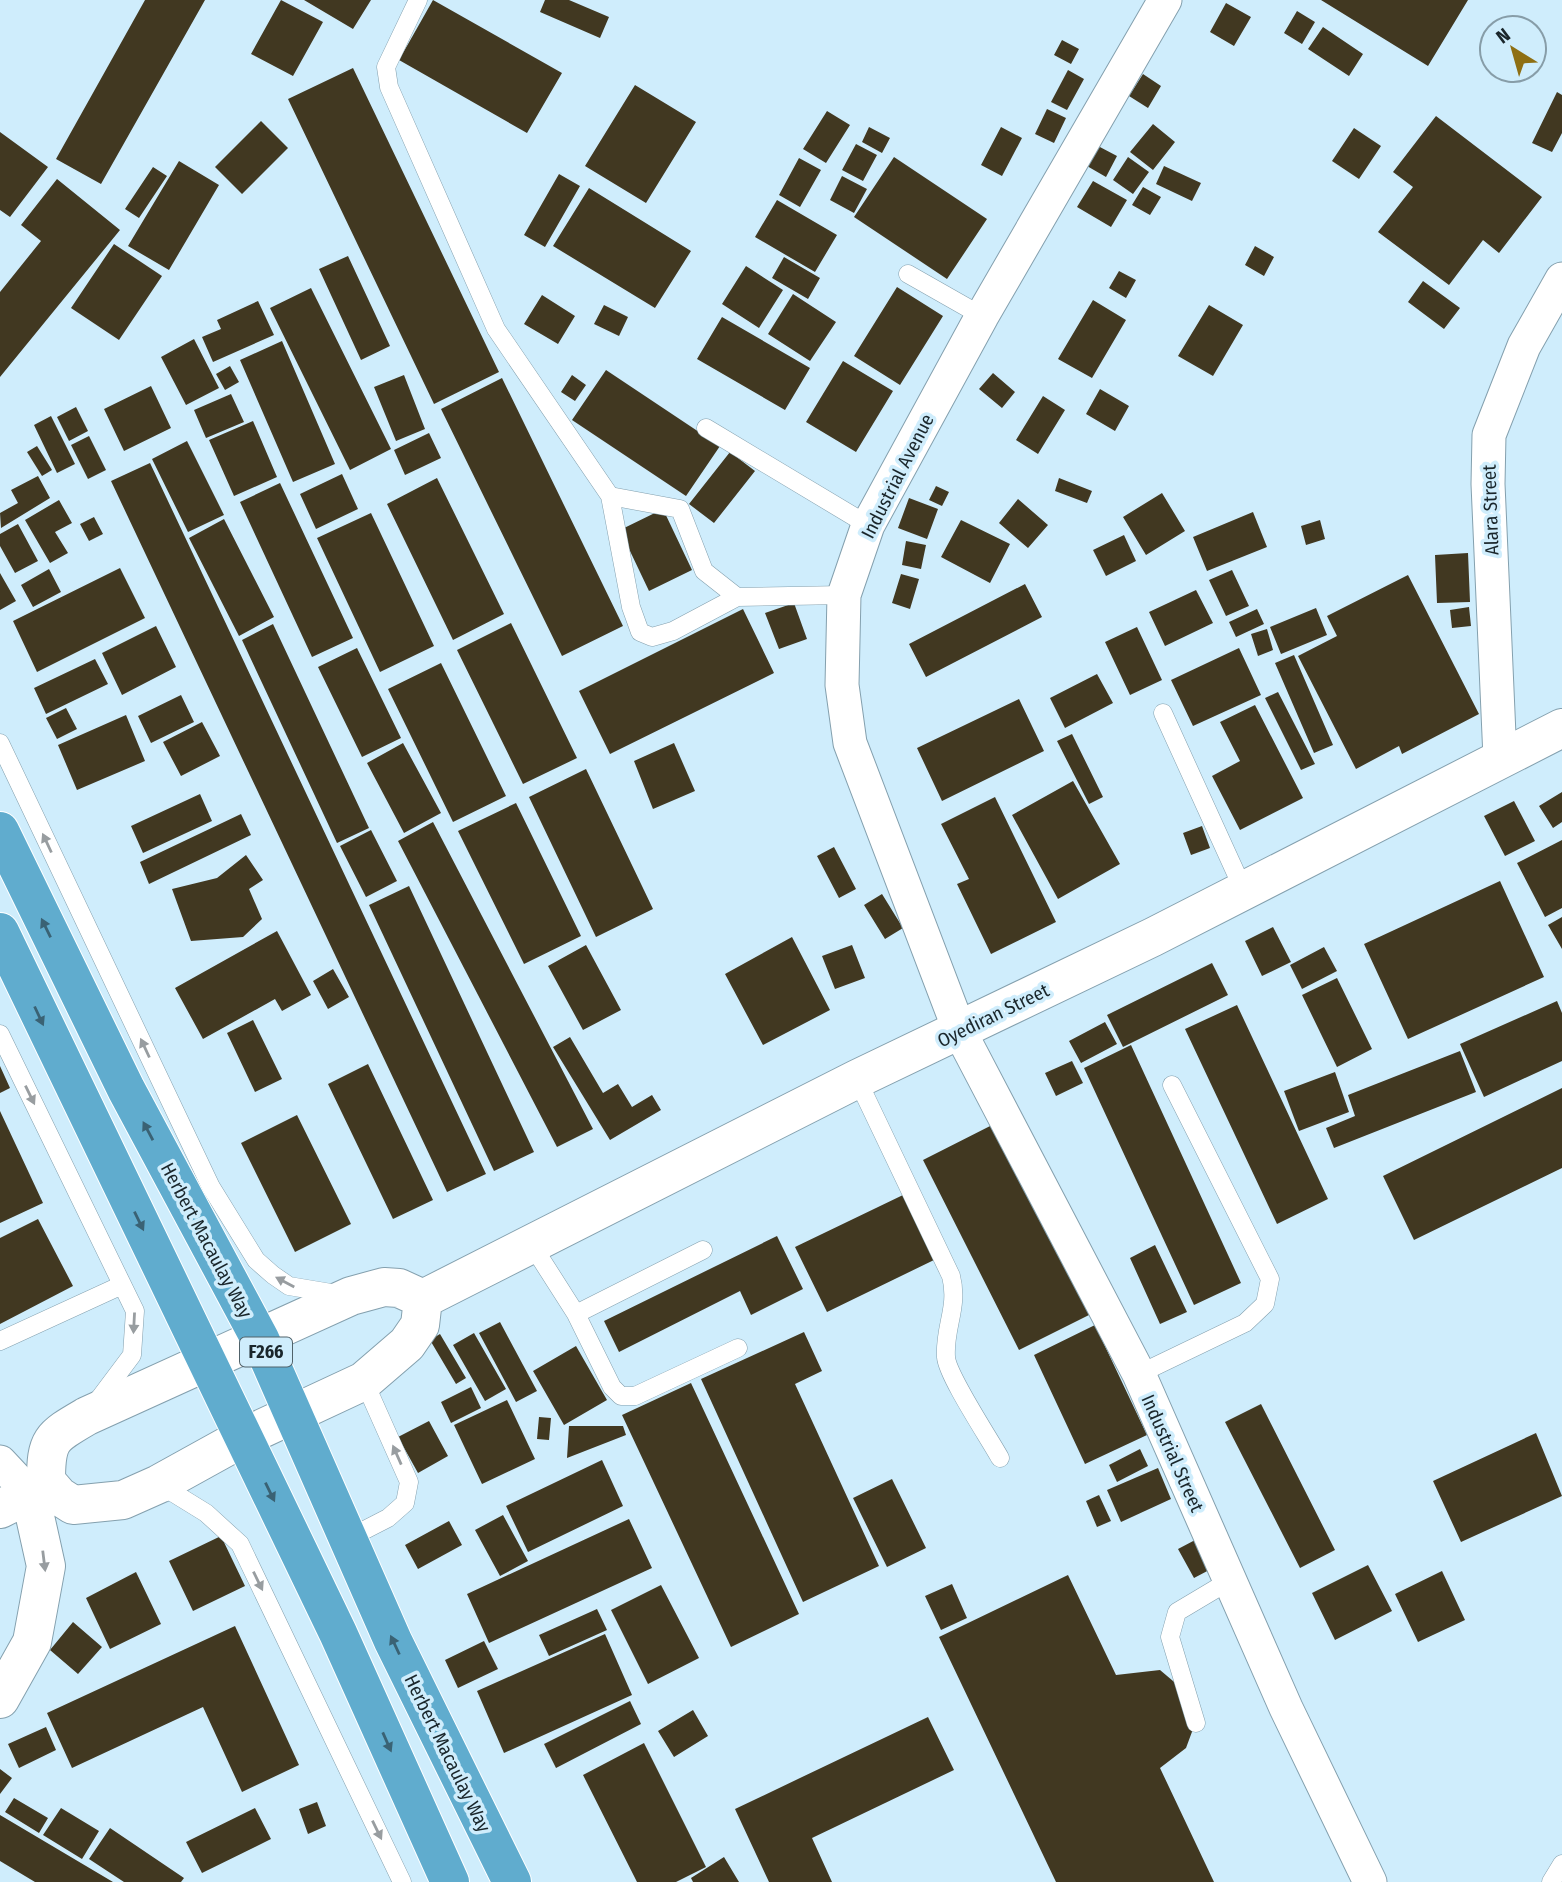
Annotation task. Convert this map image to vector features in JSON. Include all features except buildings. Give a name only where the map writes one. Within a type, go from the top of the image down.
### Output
[{"type":"highway","name":"Herbert Macaulay Way","points":[[0,831],[126,1089],[260,1339],[393,1641],[512,1882]]},
{"type":"highway","name":"F266","points":[[0,932],[338,1633],[450,1882]]},
{"type":"street","name":"Industrial Avenue","points":[[960,1032],[850,743],[842,685],[844,595],[869,525],[982,316],[1165,0]]},
{"type":"street","name":"Alara Street","points":[[1500,758],[1488,484],[1489,435],[1524,346],[1562,279]]},
{"type":"street","name":"Oyediran Street","points":[[423,1299],[857,1079],[960,1032],[1244,891],[1562,728]]},
{"type":"street","name":"Industrial Street","points":[[960,1032],[1139,1374],[1229,1581],[1370,1882]]},
{"type":"street","points":[[384,1287],[399,1288],[423,1299],[420,1325],[407,1344],[364,1381],[244,1437],[159,1484],[123,1500],[73,1505],[59,1496],[25,1495],[46,1451],[59,1432],[87,1416],[351,1296],[384,1287]]},
{"type":"street","points":[[0,1461],[25,1495],[46,1566],[32,1642],[0,1699]]},
{"type":"lane","points":[[418,0],[386,67],[389,86],[496,329],[610,496],[631,607],[640,632],[652,637],[673,631],[737,597],[844,595]]},
{"type":"lane","points":[[908,274],[982,316]]},
{"type":"lane","points":[[706,428],[869,525]]},
{"type":"lane","points":[[610,496],[680,509],[704,571],[737,597]]},
{"type":"lane","points":[[1164,713],[1226,844],[1244,891]]},
{"type":"lane","points":[[0,743],[211,1187],[256,1261],[289,1286],[351,1296]]},
{"type":"lane","points":[[0,1034],[135,1311],[132,1355],[87,1416]]},
{"type":"lane","points":[[857,1079],[951,1276],[956,1296],[945,1340],[946,1361],[1000,1458]]},
{"type":"lane","points":[[1139,1374],[1245,1324],[1265,1304],[1270,1279],[1172,1085]]},
{"type":"lane","points":[[532,1245],[576,1314],[612,1387],[621,1396],[635,1396],[738,1348]]},
{"type":"lane","points":[[576,1314],[703,1250]]},
{"type":"lane","points":[[0,1341],[122,1285]]},
{"type":"lane","points":[[349,1538],[388,1518],[405,1503],[409,1482],[364,1381]]},
{"type":"lane","points":[[159,1484],[206,1513],[240,1544],[402,1882]]},
{"type":"lane","points":[[1196,1723],[1170,1637],[1177,1612],[1229,1581]]},
{"type":"lane","points":[[1551,1882],[1562,1864]]}]
